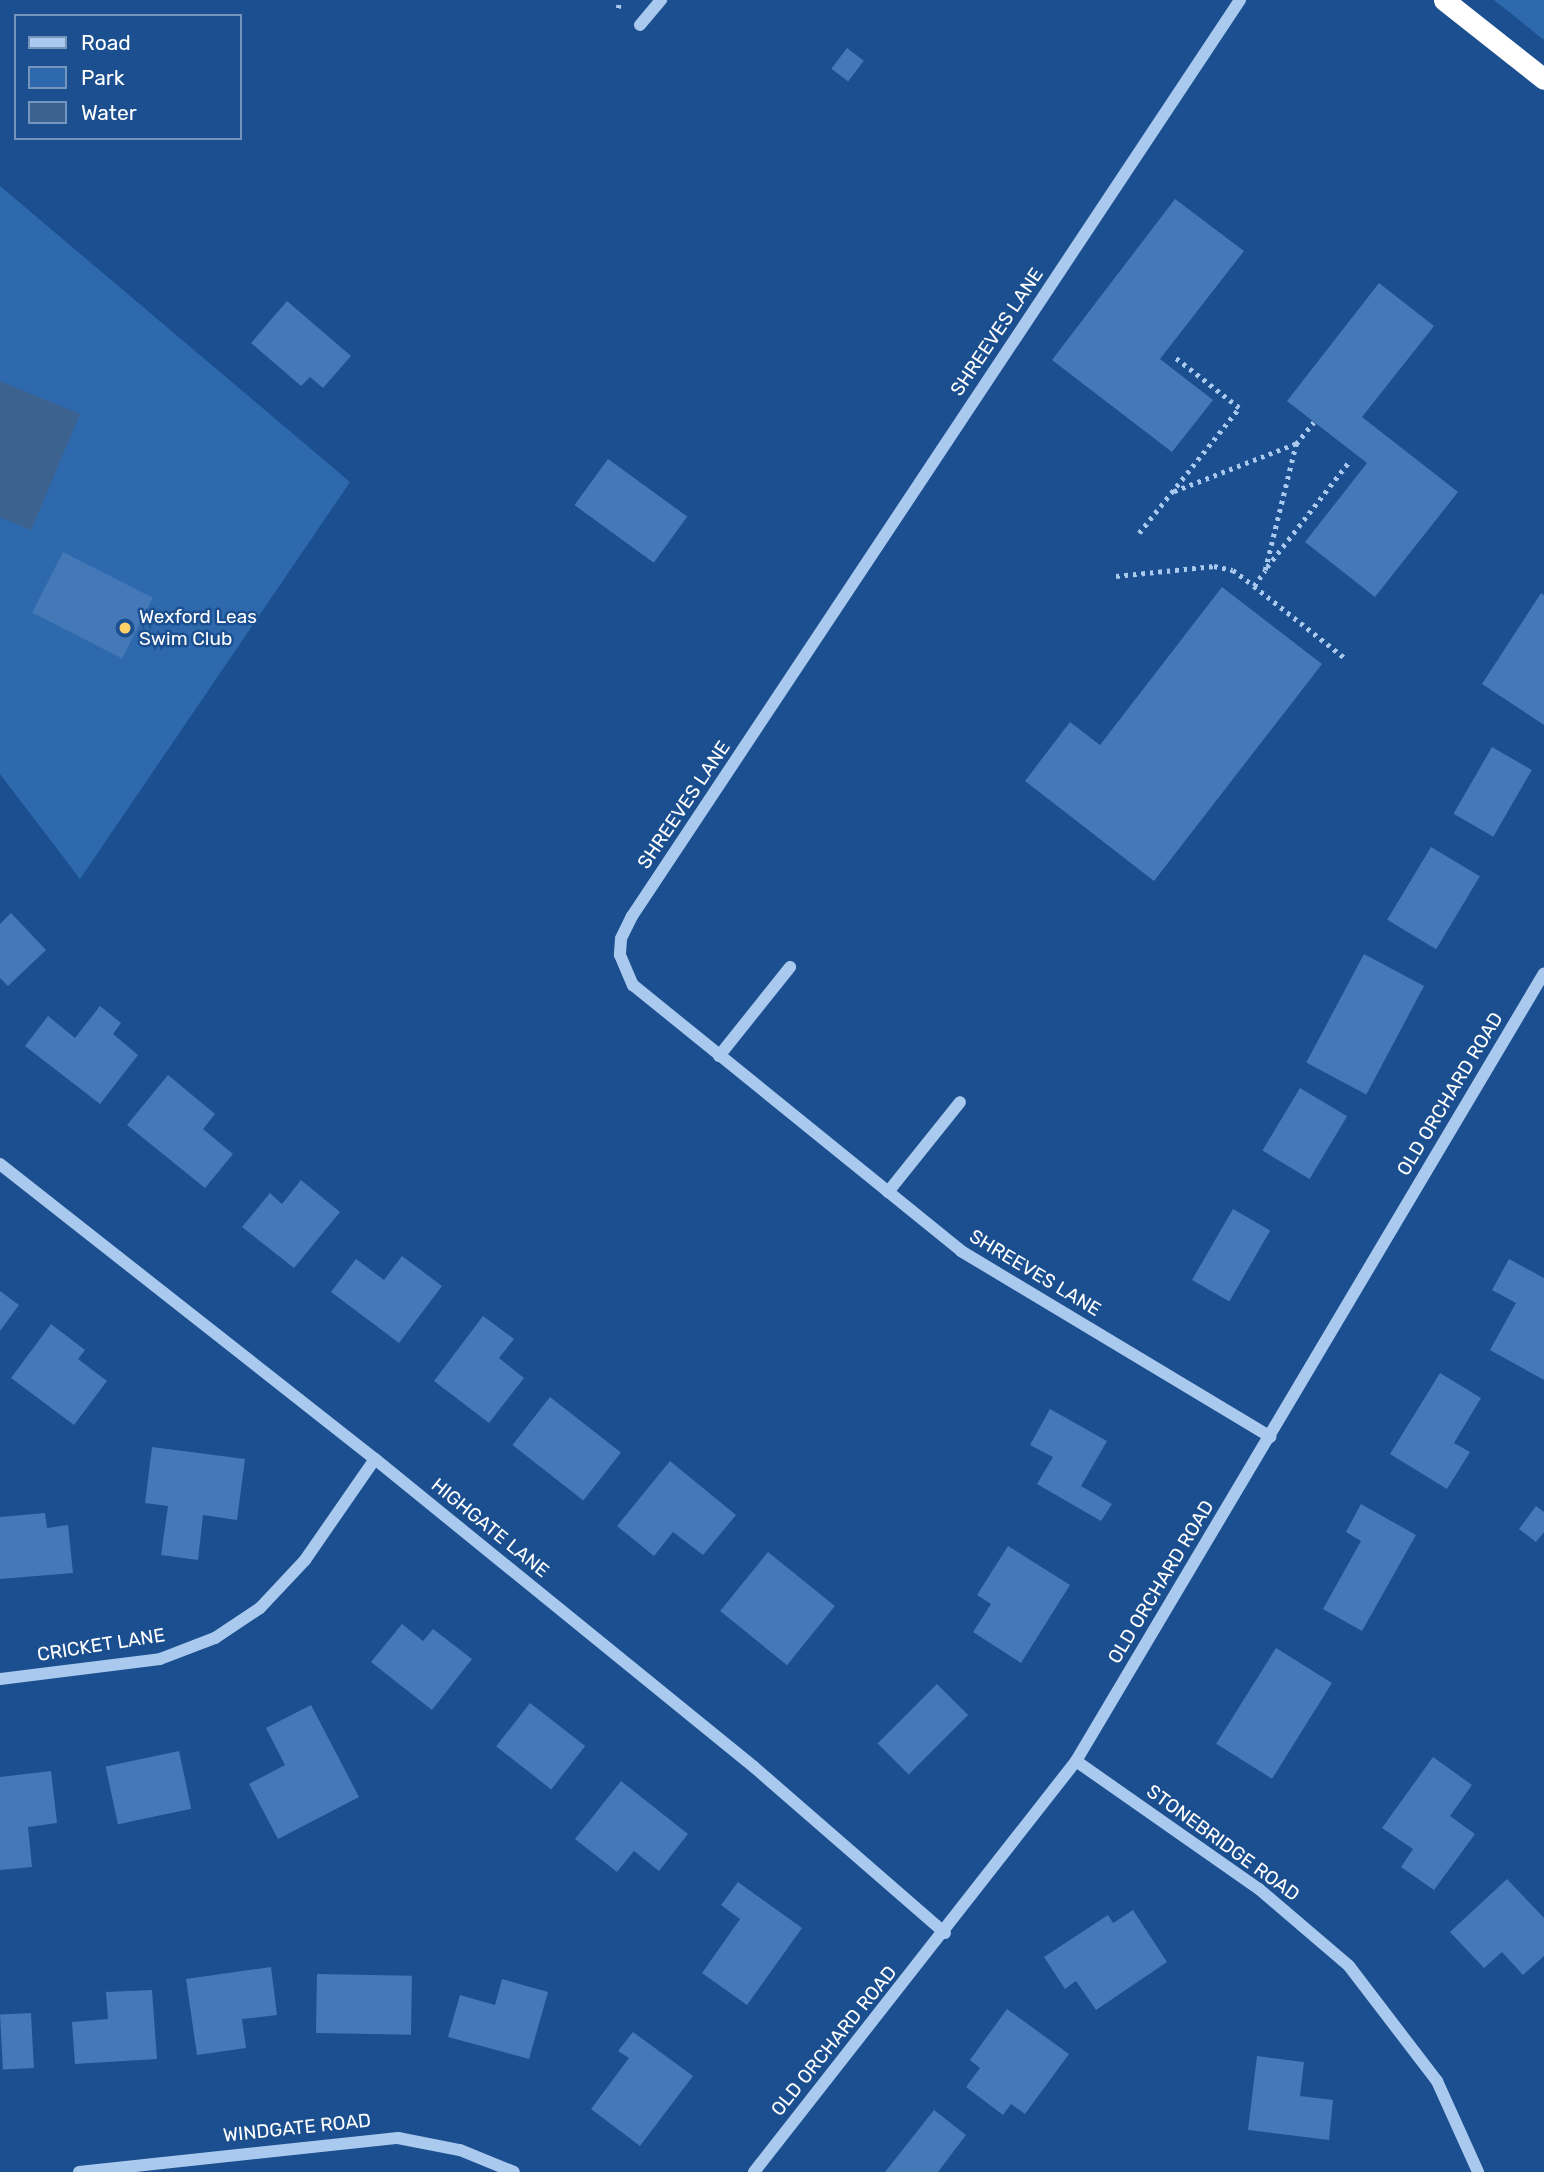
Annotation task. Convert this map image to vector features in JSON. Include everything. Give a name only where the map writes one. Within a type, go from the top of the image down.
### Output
[{"type":"highway","points":[[1444,0],[1544,79]]},
{"type":"street","points":[[640,25],[661,0]]},
{"type":"street","name":"SHREEVES LANE","points":[[1240,0],[627,928],[620,955],[633,985],[961,1251],[1270,1437]]},
{"type":"street","points":[[719,1055],[790,967]]},
{"type":"street","name":"OLD ORCHARD ROAD","points":[[754,2172],[945,1933],[1076,1760],[1544,973]]},
{"type":"street","points":[[888,1192],[960,1102]]},
{"type":"street","name":"HIGHGATE LANE","points":[[0,1164],[375,1460],[754,1767],[945,1933]]},
{"type":"street","name":"CRICKET LANE","points":[[0,1679],[160,1659],[215,1638],[260,1608],[304,1560],[375,1460]]},
{"type":"street","name":"STONEBRIDGE ROAD","points":[[1076,1760],[1259,1889],[1349,1966],[1437,2081],[1478,2172]]},
{"type":"street","name":"WINDGATE ROAD","points":[[79,2172],[398,2138],[460,2150],[514,2172]]},
{"type":"path","points":[[618,8],[620,0]]},
{"type":"path","points":[[1139,533],[1239,408],[1174,357]]},
{"type":"path","points":[[1265,570],[1296,444],[1314,422]]},
{"type":"path","points":[[1171,493],[1296,444]]},
{"type":"path","points":[[1254,586],[1348,463]]},
{"type":"path","points":[[1116,576],[1214,566],[1233,570],[1345,658]]},
{"type":"green space","points":[[1494,0],[1544,0],[1544,40]]},
{"type":"green space","name":"Wexford Leas Swim Club","points":[[0,186],[350,482],[80,879],[0,774]]},
{"type":"water","points":[[0,381],[80,414],[31,530],[0,517]]},
{"type":"building","points":[[847,48],[864,61],[848,81],[831,69]]},
{"type":"building","points":[[1175,199],[1244,251],[1160,359],[1213,400],[1172,452],[1052,360]]},
{"type":"building","points":[[1379,283],[1434,326],[1362,417],[1458,492],[1375,597],[1305,542],[1367,463],[1287,401]]},
{"type":"building","points":[[287,301],[351,356],[323,388],[310,377],[301,386],[251,343]]},
{"type":"building","points":[[608,459],[687,517],[654,563],[574,505]]},
{"type":"building","points":[[63,552],[153,598],[122,658],[32,613]]},
{"type":"building","points":[[1222,587],[1322,664],[1154,881],[1025,781],[1070,722],[1100,745]]},
{"type":"building","points":[[1541,593],[1544,595],[1544,725],[1482,684]]},
{"type":"building","points":[[1492,747],[1532,770],[1493,837],[1454,814]]},
{"type":"building","points":[[1431,847],[1480,876],[1436,949],[1387,920]]},
{"type":"building","points":[[11,913],[46,950],[8,986],[0,978],[0,924]]},
{"type":"building","points":[[1364,954],[1424,986],[1366,1095],[1306,1063]]},
{"type":"building","points":[[100,1006],[121,1023],[113,1034],[138,1055],[100,1104],[25,1046],[48,1016],[75,1038]]},
{"type":"building","points":[[168,1075],[215,1114],[203,1129],[233,1154],[205,1188],[127,1125]]},
{"type":"building","points":[[1300,1088],[1347,1116],[1310,1179],[1262,1151]]},
{"type":"building","points":[[301,1180],[340,1212],[294,1268],[242,1227],[270,1193],[282,1204]]},
{"type":"building","points":[[1233,1209],[1270,1230],[1229,1302],[1192,1280]]},
{"type":"building","points":[[402,1256],[442,1286],[399,1343],[331,1292],[356,1259],[384,1280]]},
{"type":"building","points":[[1509,1259],[1544,1278],[1544,1380],[1490,1350],[1516,1303],[1492,1290]]},
{"type":"building","points":[[0,1291],[19,1305],[0,1331]]},
{"type":"building","points":[[483,1316],[514,1339],[499,1358],[524,1378],[489,1423],[434,1381]]},
{"type":"building","points":[[51,1324],[85,1350],[78,1359],[107,1381],[74,1425],[11,1378]]},
{"type":"building","points":[[1440,1373],[1481,1398],[1454,1443],[1470,1452],[1447,1489],[1390,1454]]},
{"type":"building","points":[[550,1397],[621,1452],[583,1500],[512,1445]]},
{"type":"building","points":[[1050,1409],[1107,1441],[1081,1486],[1112,1504],[1101,1521],[1037,1484],[1053,1457],[1030,1445]]},
{"type":"building","points":[[152,1447],[245,1459],[237,1520],[203,1515],[198,1560],[161,1555],[168,1506],[145,1503]]},
{"type":"building","points":[[670,1461],[736,1515],[703,1555],[673,1532],[654,1556],[617,1526]]},
{"type":"building","points":[[1361,1504],[1416,1535],[1362,1631],[1323,1609],[1361,1541],[1346,1532]]},
{"type":"building","points":[[1536,1506],[1544,1512],[1544,1532],[1536,1542],[1519,1529]]},
{"type":"building","points":[[45,1513],[47,1528],[68,1525],[73,1573],[0,1579],[0,1517]]},
{"type":"building","points":[[1008,1546],[1070,1585],[1021,1663],[973,1632],[991,1604],[977,1595]]},
{"type":"building","points":[[768,1552],[835,1606],[787,1665],[720,1611]]},
{"type":"building","points":[[402,1624],[423,1641],[433,1629],[472,1659],[432,1710],[371,1662]]},
{"type":"building","points":[[1276,1648],[1332,1683],[1272,1779],[1216,1744]]},
{"type":"building","points":[[937,1684],[968,1715],[909,1775],[878,1743]]},
{"type":"building","points":[[530,1703],[585,1746],[551,1789],[496,1746]]},
{"type":"building","points":[[311,1705],[359,1797],[278,1839],[249,1784],[285,1765],[266,1728]]},
{"type":"building","points":[[179,1751],[191,1809],[118,1824],[106,1767]]},
{"type":"building","points":[[1433,1757],[1472,1785],[1450,1816],[1475,1834],[1434,1890],[1401,1867],[1413,1849],[1382,1828]]},
{"type":"building","points":[[51,1771],[57,1823],[28,1827],[32,1867],[0,1870],[0,1777]]},
{"type":"building","points":[[621,1781],[688,1834],[659,1871],[634,1851],[617,1872],[575,1839]]},
{"type":"building","points":[[1507,1879],[1544,1918],[1544,1956],[1523,1975],[1502,1952],[1484,1968],[1450,1932]]},
{"type":"building","points":[[738,1882],[802,1928],[747,2005],[702,1973],[740,1919],[721,1905]]},
{"type":"building","points":[[1133,1910],[1167,1962],[1096,2010],[1076,1981],[1065,1989],[1044,1957],[1108,1915],[1113,1923]]},
{"type":"building","points":[[271,1967],[277,2015],[242,2019],[246,2048],[197,2055],[186,1979]]},
{"type":"building","points":[[317,1974],[412,1976],[411,2035],[316,2033]]},
{"type":"building","points":[[502,1979],[548,1992],[529,2059],[448,2037],[460,1995],[495,2005]]},
{"type":"building","points":[[152,1990],[157,2059],[75,2064],[72,2022],[108,2019],[106,1992]]},
{"type":"building","points":[[1007,2009],[1069,2054],[1025,2114],[1011,2104],[1003,2115],[966,2087],[980,2068],[970,2060]]},
{"type":"building","points":[[31,2013],[34,2068],[3,2070],[0,2015]]},
{"type":"building","points":[[633,2032],[693,2076],[640,2146],[591,2109],[629,2058],[618,2051]]},
{"type":"building","points":[[1257,2056],[1304,2062],[1300,2096],[1333,2100],[1329,2140],[1248,2130]]},
{"type":"building","points":[[934,2110],[966,2135],[938,2172],[885,2172]]},
{"type":"place","name":"Wexford Leas Swim Club","points":[[125,628]]}]
